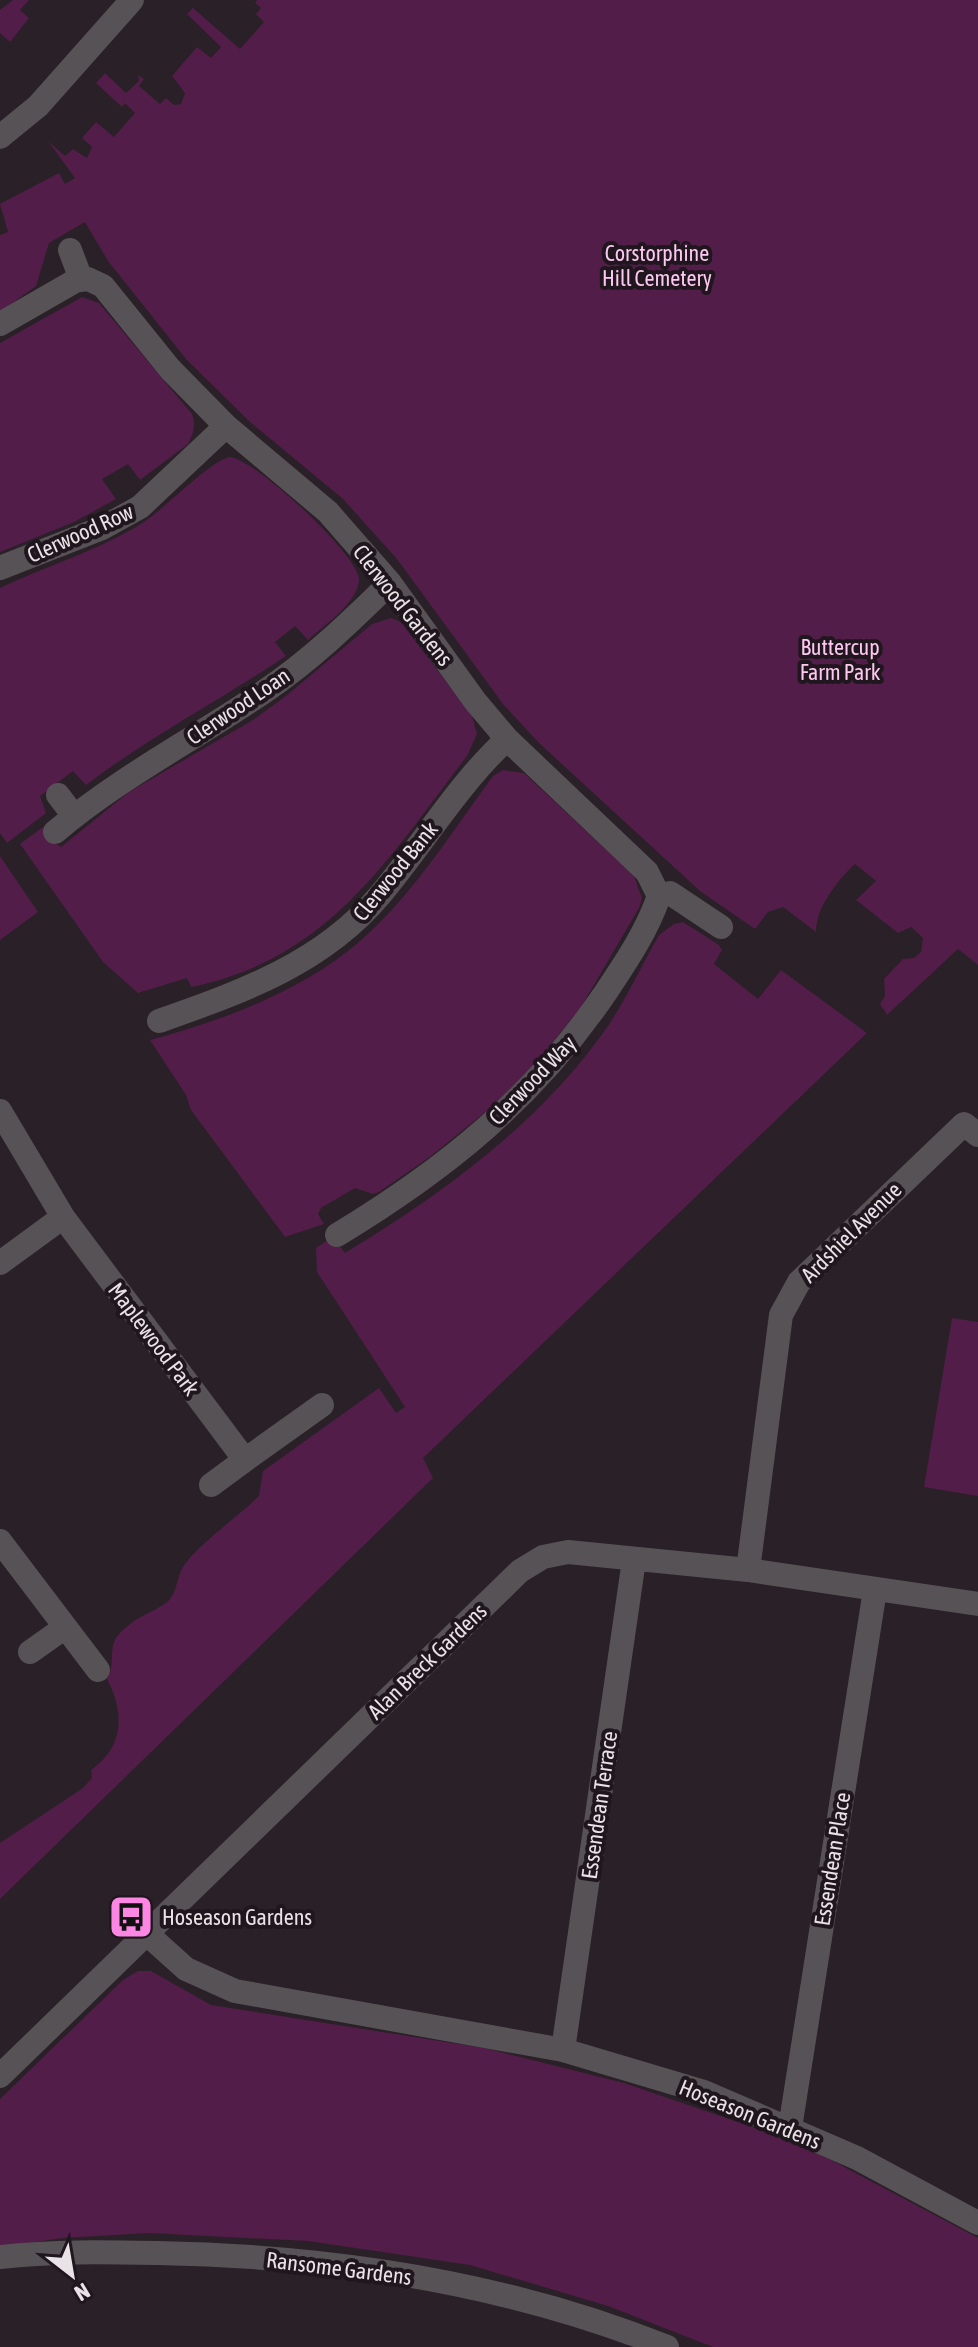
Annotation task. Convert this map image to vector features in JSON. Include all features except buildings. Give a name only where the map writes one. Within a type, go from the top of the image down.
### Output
[{"type":"street","points":[[0,137],[38,106],[132,0]]},
{"type":"street","points":[[0,324],[81,279],[70,250]]},
{"type":"street","name":"Clerwood Gardens","points":[[81,279],[103,286],[170,369],[226,426],[328,512],[390,583],[475,701],[507,739],[647,872],[659,896]]},
{"type":"street","name":"Clerwood Row","points":[[0,568],[102,528],[140,507],[226,426]]},
{"type":"street","name":"Clerwood Loan","points":[[55,832],[138,769],[267,690],[331,640],[390,583]]},
{"type":"street","name":"Clerwood Bank","points":[[167,1012],[240,994],[301,962],[348,929],[507,739]]},
{"type":"street","points":[[58,795],[74,816]]},
{"type":"street","points":[[659,896],[670,893],[721,927]]},
{"type":"street","name":"Clerwood Way","points":[[337,1235],[353,1213],[442,1165],[500,1118],[560,1056],[625,964],[651,918],[659,896]]},
{"type":"street","name":"Maplewood Park","points":[[0,1111],[63,1217],[245,1460]]},
{"type":"street","name":"Ardshiel Avenue","points":[[748,1570],[781,1315],[809,1272],[964,1124],[978,1135]]},
{"type":"street","points":[[0,1263],[63,1217]]},
{"type":"street","points":[[211,1485],[322,1405]]},
{"type":"street","points":[[0,1541],[98,1670]]},
{"type":"street","name":"Alan Breck Gardens","points":[[0,2076],[520,1571],[543,1557],[568,1552],[748,1570],[978,1604]]},
{"type":"street","name":"Essendean Terrace","points":[[563,2050],[634,1560]]},
{"type":"street","name":"Essendean Place","points":[[790,2128],[875,1590]]},
{"type":"street","points":[[30,1652],[64,1628]]},
{"type":"street","name":"Hoseason Gardens","points":[[147,1934],[186,1969],[235,1991],[563,2050],[704,2092],[857,2158],[978,2223]]},
{"type":"street","name":"Ransome Gardens","points":[[0,2257],[50,2251],[206,2254],[366,2266],[508,2294],[612,2325],[667,2347]]},
{"type":"green space","points":[[13,0],[29,0],[20,10],[29,18],[10,42],[0,33],[0,10]]},
{"type":"green space","points":[[257,0],[978,0],[978,965],[958,949],[887,1015],[880,1004],[885,996],[884,979],[903,959],[914,958],[921,952],[923,938],[911,927],[898,933],[856,900],[876,881],[855,864],[824,904],[816,932],[783,907],[768,912],[755,929],[700,891],[539,743],[503,704],[397,559],[343,499],[250,422],[186,359],[108,261],[85,222],[49,243],[36,286],[0,312],[0,235],[8,232],[0,204],[59,173],[65,184],[75,178],[48,141],[65,156],[73,149],[87,158],[92,147],[82,138],[96,122],[114,137],[135,113],[125,103],[122,107],[96,83],[105,73],[126,93],[139,81],[138,75],[144,79],[139,86],[160,104],[166,98],[174,105],[181,104],[185,93],[172,76],[197,47],[211,58],[221,47],[187,14],[193,8],[240,49],[264,22],[256,14],[261,8],[255,3]]},
{"type":"green space","points":[[82,297],[99,303],[192,414],[193,433],[188,444],[140,480],[128,464],[102,479],[116,499],[74,522],[0,552],[0,343]]},
{"type":"green space","points":[[229,457],[241,461],[281,489],[343,551],[359,580],[353,597],[308,640],[295,626],[275,642],[286,656],[86,785],[73,771],[40,796],[46,813],[7,843],[0,833],[0,588],[141,524],[209,468]]},
{"type":"green space","points":[[391,618],[401,622],[472,716],[477,734],[467,756],[381,867],[351,900],[318,929],[281,954],[239,973],[191,987],[187,978],[138,993],[103,962],[20,844],[43,827],[48,830],[45,837],[61,847],[129,792],[253,720],[372,624]]},
{"type":"green space","points":[[503,770],[524,773],[634,876],[642,898],[639,908],[581,1007],[516,1087],[431,1156],[379,1192],[373,1194],[355,1188],[321,1208],[318,1214],[324,1224],[285,1237],[191,1110],[186,1095],[150,1040],[233,1014],[287,990],[337,960],[397,905],[493,776]]},
{"type":"green space","points":[[0,856],[38,912],[0,940]]},
{"type":"green space","points":[[683,922],[719,945],[722,950],[714,964],[758,999],[781,970],[867,1033],[423,1458],[433,1478],[0,1899],[0,1843],[83,1788],[92,1778],[91,1770],[110,1751],[115,1740],[119,1717],[107,1679],[113,1644],[120,1633],[132,1622],[170,1600],[188,1561],[259,1496],[263,1471],[379,1388],[396,1413],[405,1407],[317,1272],[316,1248],[333,1237],[345,1253],[448,1184],[513,1132],[571,1073],[606,1029],[659,935],[674,924]]},
{"type":"green space","points":[[952,1318],[978,1322],[978,1496],[924,1487]]},
{"type":"green space","points":[[138,1971],[151,1971],[211,2005],[484,2048],[624,2083],[761,2130],[831,2160],[978,2238],[978,2347],[713,2347],[608,2306],[470,2265],[308,2241],[149,2233],[63,2238],[0,2247],[0,2099],[123,1980]]},
{"type":"place","name":"Hoseason Gardens","points":[[131,1917]]},
{"type":"park label","name":"Corstorphine Hill Cemetery","points":[[657,266]]},
{"type":"park label","name":"Buttercup Farm Park","points":[[840,660]]}]
